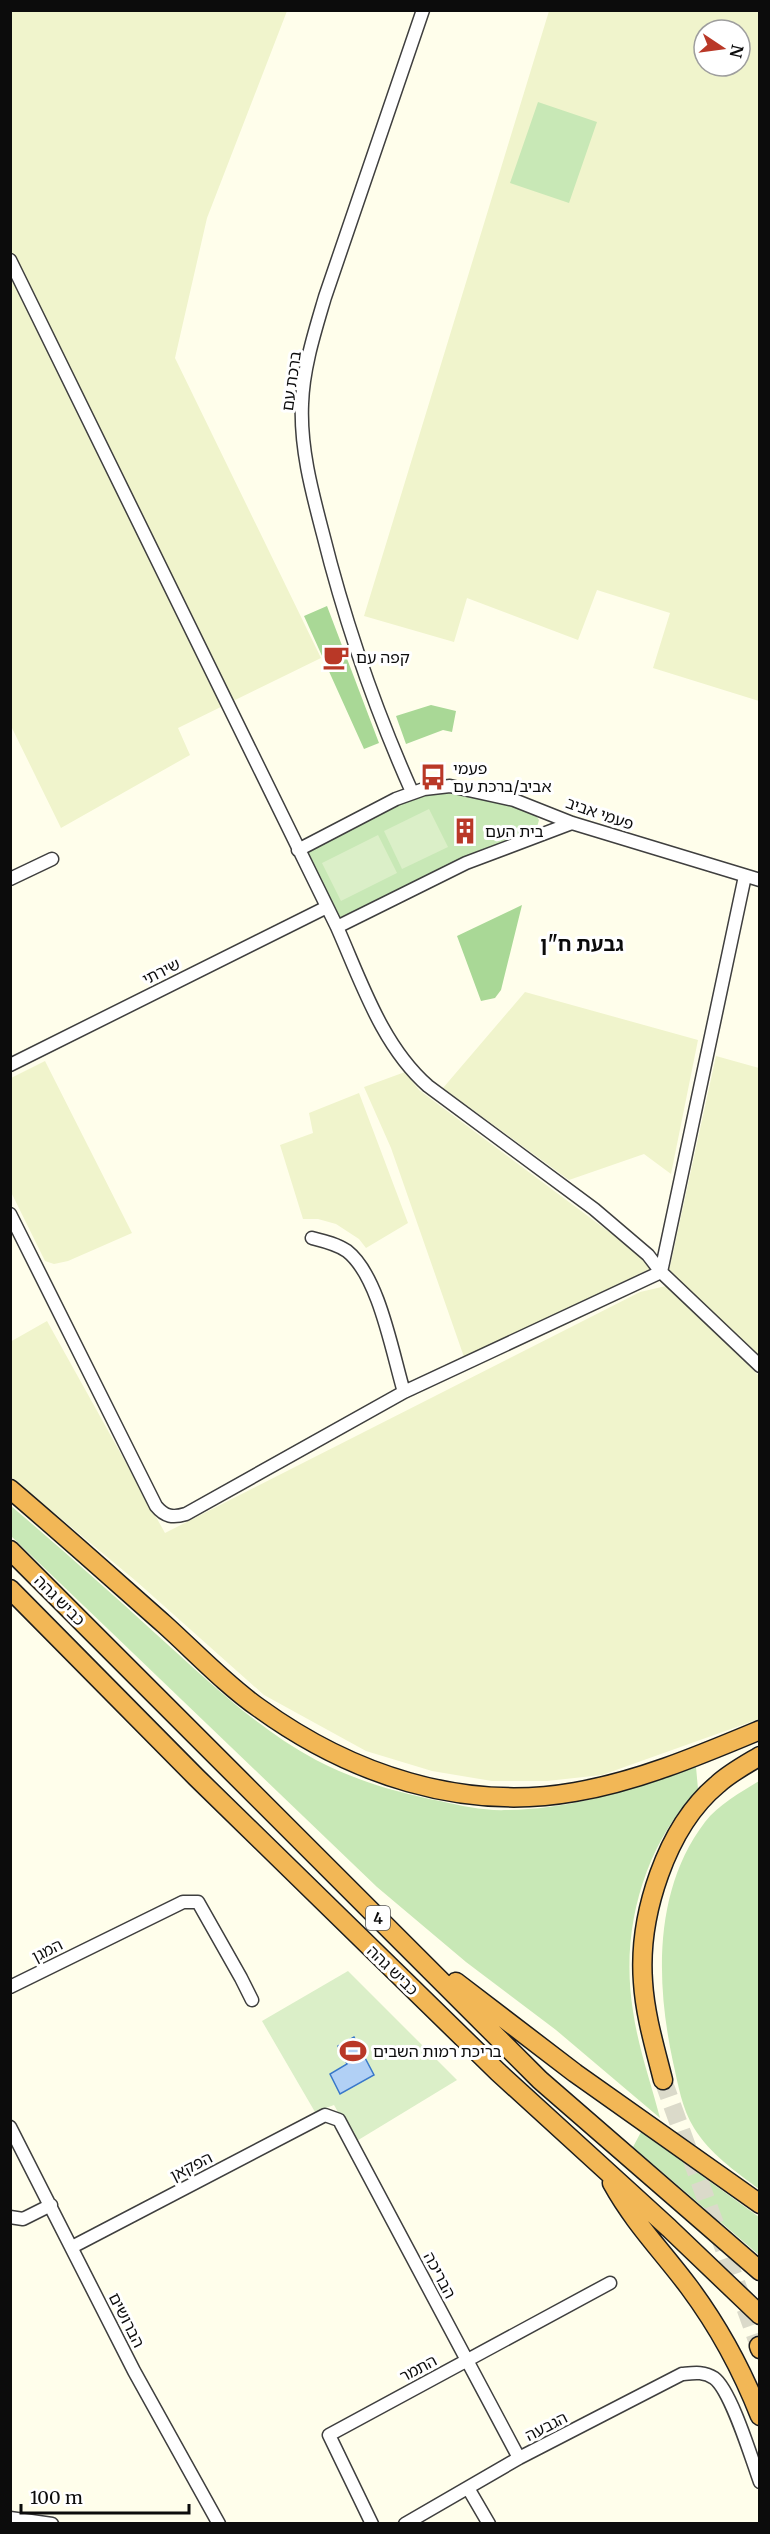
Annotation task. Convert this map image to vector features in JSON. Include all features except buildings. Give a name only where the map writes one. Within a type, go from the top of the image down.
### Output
[{"type":"highway","points":[[10,1489],[258,1707],[327,1750],[364,1768],[400,1780],[469,1795],[537,1797],[574,1792],[652,1772],[759,1730]]},
{"type":"highway","name":"כביש גהה","points":[[10,1550],[540,2080],[759,2271]]},
{"type":"highway","name":"כביש גהה","points":[[10,1589],[456,2031],[605,2171],[723,2277],[759,2315]]},
{"type":"highway","points":[[663,2080],[647,2014],[643,1982],[642,1949],[646,1918],[654,1889],[683,1824],[699,1803],[717,1784],[759,1756]]},
{"type":"highway","points":[[348,1889],[479,2001],[575,2073],[759,2204]]},
{"type":"highway","points":[[605,2171],[627,2211],[703,2306],[736,2364],[759,2416]]},
{"type":"street","name":"ברכת עם","points":[[412,792],[346,622],[312,493],[304,447],[302,402],[315,333],[328,285],[423,10]]},
{"type":"street","points":[[10,260],[337,927],[373,1006],[405,1063],[416,1075],[594,1209],[648,1255],[661,1272],[759,1366]]},
{"type":"street","name":"פעמי אביב","points":[[298,850],[412,792],[438,786],[467,788],[521,802],[572,823],[759,880]]},
{"type":"street","points":[[337,927],[466,863],[572,823]]},
{"type":"street","points":[[10,879],[52,859]]},
{"type":"street","points":[[661,1272],[745,876]]},
{"type":"street","name":"שירתי","points":[[10,1065],[327,907]]},
{"type":"street","points":[[10,1214],[156,1506],[168,1516],[176,1517],[186,1514],[404,1392],[661,1272]]},
{"type":"street","points":[[312,1238],[329,1242],[346,1250],[361,1266],[372,1286],[404,1392]]},
{"type":"street","name":"המגן","points":[[10,1987],[183,1902],[198,1902],[252,2001]]},
{"type":"street","name":"הפקאן","points":[[72,2247],[325,2115]]},
{"type":"street","name":"הבריכה","points":[[325,2115],[339,2120],[519,2458]]},
{"type":"street","name":"הברושים","points":[[10,2127],[134,2371],[219,2523]]},
{"type":"street","points":[[10,2217],[23,2219],[51,2205]]},
{"type":"street","name":"התמר","points":[[372,2523],[329,2435],[610,2283]]},
{"type":"street","name":"הגבעה","points":[[405,2523],[519,2458],[682,2374],[696,2372],[716,2379],[722,2387],[745,2440],[759,2482]]},
{"type":"street","points":[[468,2488],[489,2523]]},
{"type":"street","points":[[10,2518],[52,2523]]},
{"type":"green space","points":[[11,11],[287,11],[207,218],[175,358],[321,658],[178,728],[190,755],[61,828],[11,726]]},
{"type":"green space","points":[[549,11],[759,11],[759,701],[653,668],[670,613],[597,590],[578,640],[467,598],[454,642],[364,616]]},
{"type":"green space","points":[[538,102],[597,122],[569,203],[510,183]]},
{"type":"green space","points":[[327,606],[379,743],[364,749],[304,616]]},
{"type":"green space","points":[[431,705],[456,711],[452,732],[443,730],[406,744],[396,716]]},
{"type":"green space","points":[[448,792],[488,799],[534,813],[539,820],[537,827],[339,918],[306,850],[414,798]]},
{"type":"green space","points":[[429,809],[448,847],[402,869],[384,831]]},
{"type":"green space","points":[[378,835],[397,873],[341,901],[322,863]]},
{"type":"green space","points":[[522,905],[501,990],[495,998],[481,1001],[457,936]]},
{"type":"green space","points":[[525,992],[698,1040],[671,1174],[644,1154],[569,1180],[443,1088]]},
{"type":"green space","points":[[716,1056],[759,1068],[759,1357],[669,1271]]},
{"type":"green space","points":[[45,1061],[132,1233],[68,1261],[54,1264],[45,1261],[10,1190],[11,1078]]},
{"type":"green space","points":[[405,1072],[419,1090],[640,1255],[650,1269],[464,1357],[391,1148],[364,1087]]},
{"type":"green space","points":[[359,1093],[408,1223],[366,1248],[359,1239],[336,1224],[318,1219],[303,1219],[280,1145],[313,1133],[309,1113]]},
{"type":"green space","points":[[666,1286],[673,1290],[759,1376],[759,1719],[602,1775],[547,1781],[492,1781],[432,1771],[366,1751],[264,1695],[136,1581],[11,1477],[10,1342],[47,1321],[165,1533],[640,1292]]},
{"type":"green space","points":[[10,1505],[252,1718],[316,1760],[361,1780],[457,1805],[507,1810],[580,1802],[627,1790],[696,1767],[698,1789],[679,1812],[663,1837],[640,1892],[633,1921],[630,1981],[633,2011],[641,2051],[660,2118],[556,2030],[466,1962],[377,1887],[11,1536]]},
{"type":"green space","points":[[759,1781],[759,2189],[708,2146],[686,2113],[667,2032],[662,1969],[663,1938],[668,1907],[676,1877],[688,1849],[705,1822],[716,1810]]},
{"type":"green space","name":"בריכת רמות השבים","points":[[348,1971],[457,2080],[355,2142],[334,2105],[315,2112],[262,2021]]},
{"type":"green space","points":[[641,2132],[759,2217],[759,2255],[633,2147]]},
{"type":"water","points":[[354,2037],[374,2075],[340,2094],[330,2074],[347,2064],[338,2046]]},
{"type":"tunnel","points":[[663,2080],[759,2346]]},
{"type":"place","name":"קפה עם","points":[[336,657]]},
{"type":"place","name":"פעמי אביב/ברכת עם","points":[[433,777]]},
{"type":"place","name":"בית העם","points":[[465,831]]},
{"type":"place","name":"בריכת רמות השבים","points":[[353,2051]]},
{"type":"district","name":"גבעת ח\"ן","points":[[582,943]]}]
